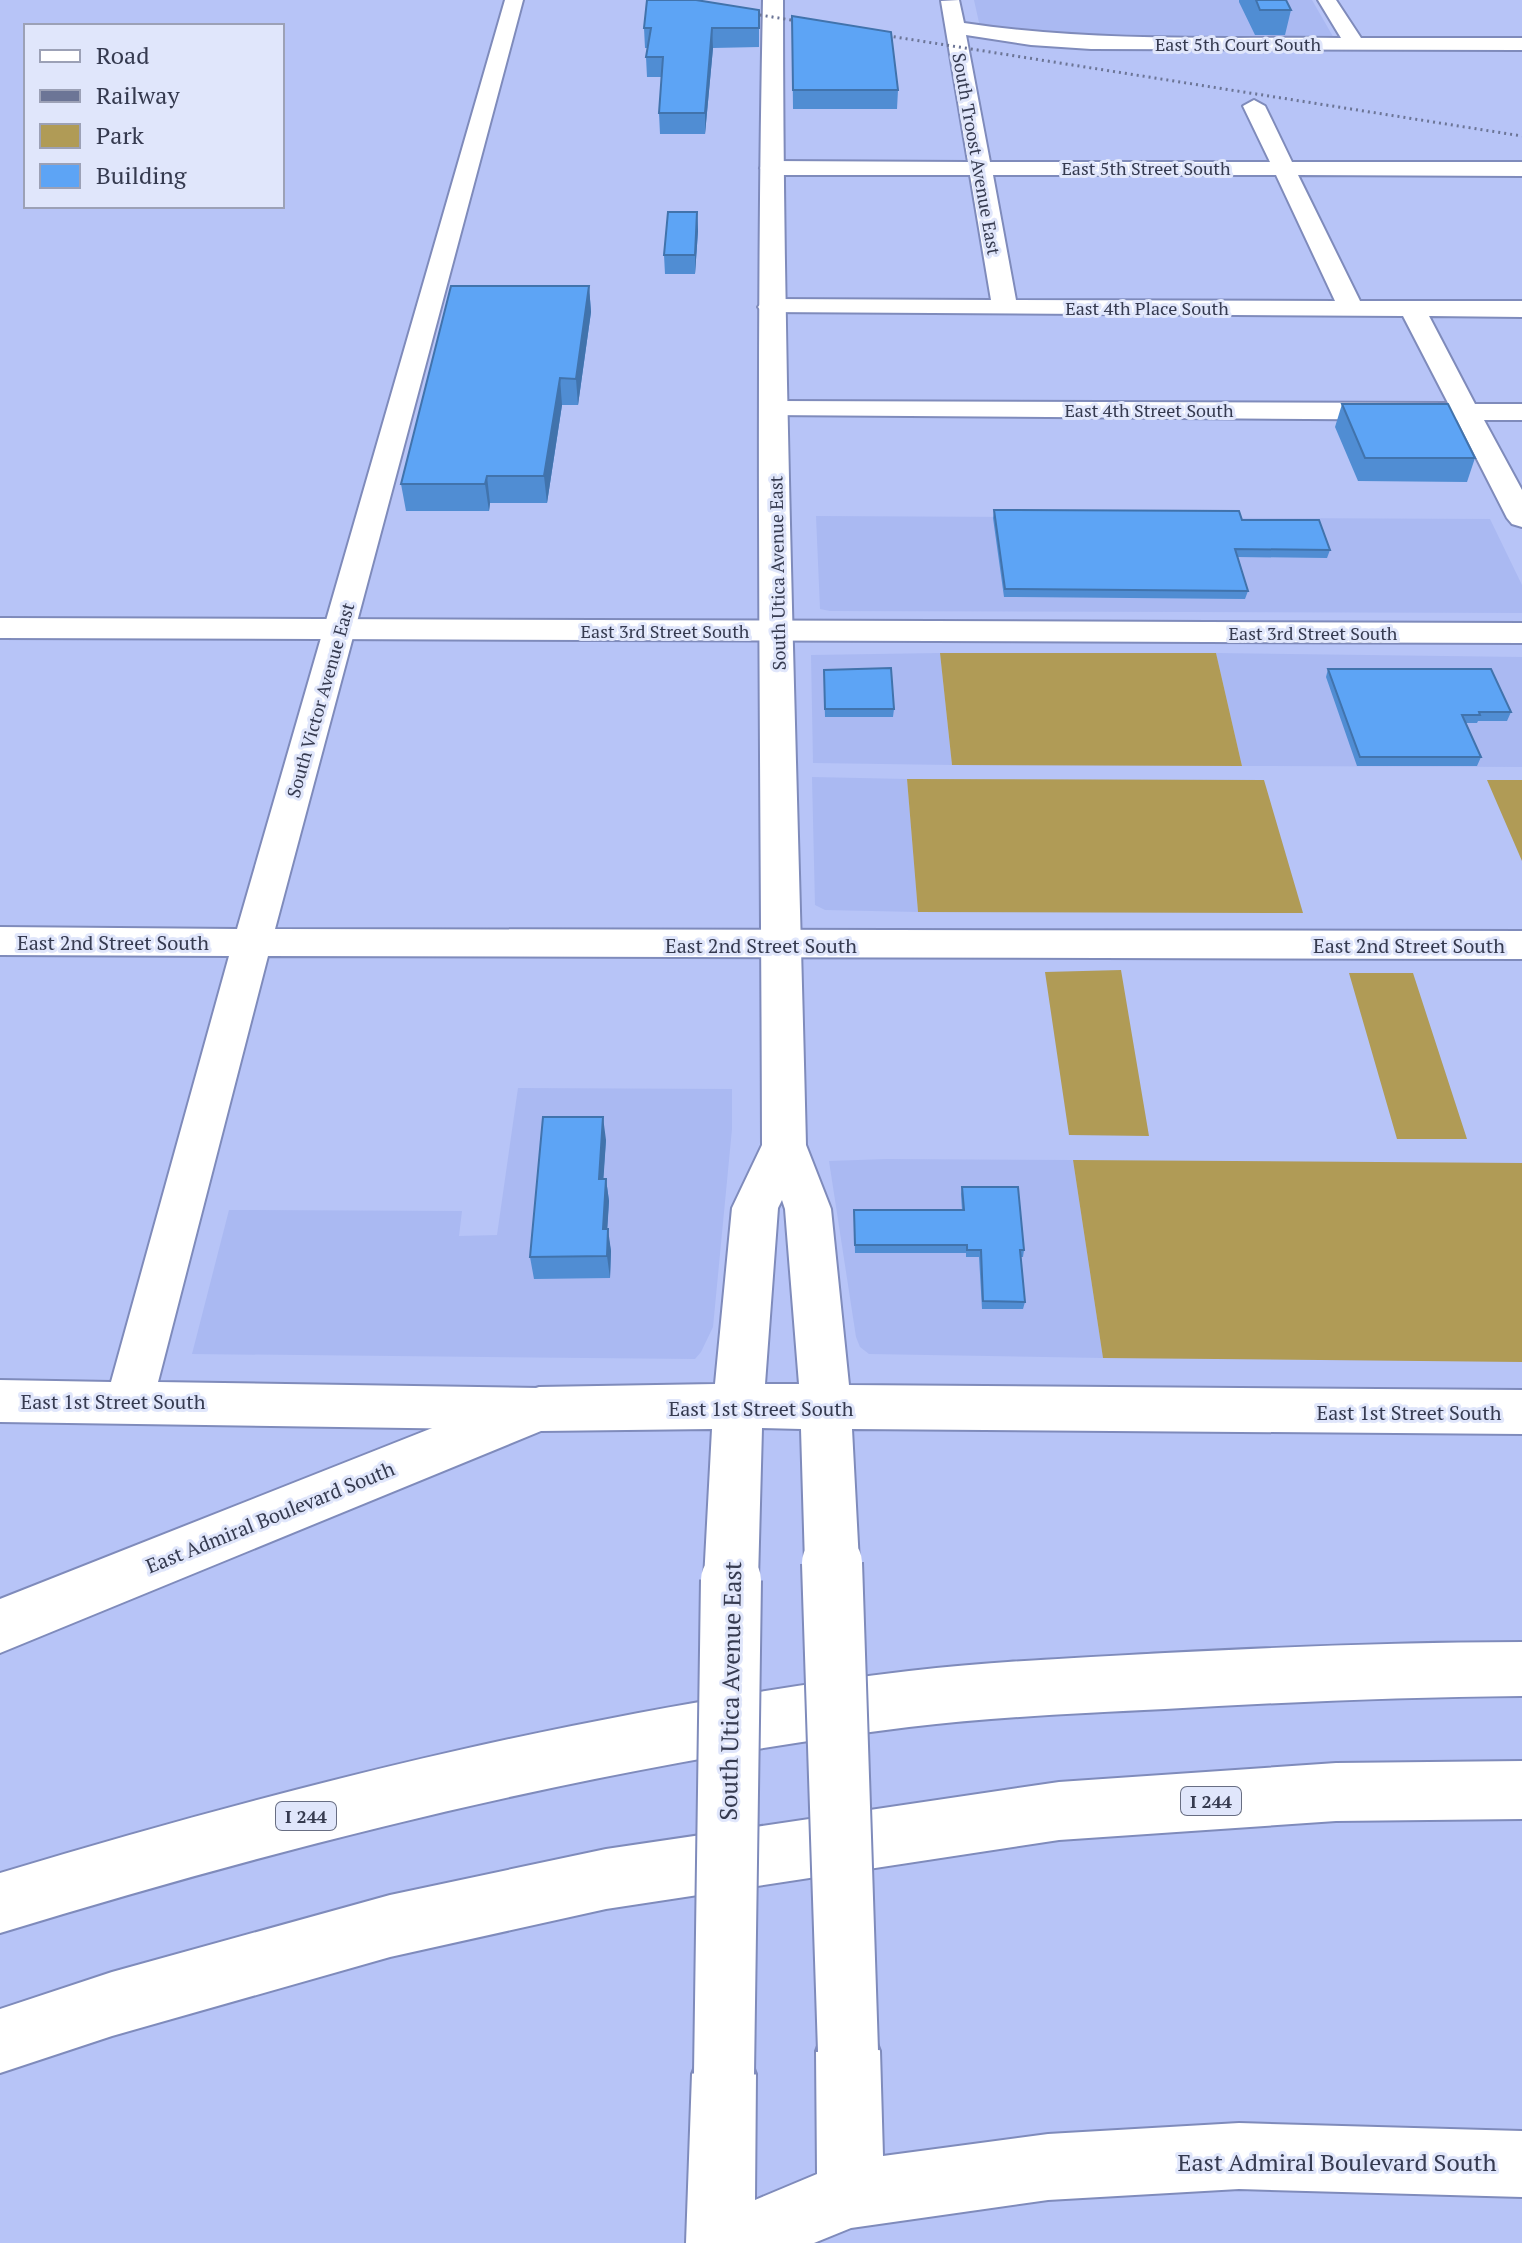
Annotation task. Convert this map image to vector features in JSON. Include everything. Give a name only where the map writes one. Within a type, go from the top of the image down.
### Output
[{"type":"main road","name":"South Utica Avenue East","points":[[773,0],[771,307],[775,409],[784,1145],[808,1209],[826,1408],[851,2194]]},
{"type":"main road","name":"East 3rd Street South","points":[[0,628],[1522,633]]},
{"type":"main road","name":"South Utica Avenue East","points":[[720,2243],[731,1580],[738,1406],[755,1208],[784,1145]]},
{"type":"main road","name":"East 1st Street South","points":[[539,1409],[738,1406],[1522,1412]]},
{"type":"main road","name":"East Admiral Boulevard South","points":[[0,1626],[539,1409]]},
{"type":"main road","name":"I 244","points":[[0,1903],[117,1866],[366,1800],[615,1743],[833,1710],[1059,1686],[1405,1669],[1522,1669]]},
{"type":"main road","name":"I 244","points":[[0,2041],[112,2004],[390,1926],[606,1879],[1059,1811],[1336,1792],[1522,1790]]},
{"type":"main road","name":"East Admiral Boulevard South","points":[[732,2243],[851,2194],[1048,2167],[1239,2156],[1522,2164]]},
{"type":"street","name":"South Victor Avenue East","points":[[129,1401],[252,943],[514,0]]},
{"type":"street","name":"South Troost Avenue East","points":[[950,0],[1005,307]]},
{"type":"street","points":[[1327,0],[1355,44]]},
{"type":"street","name":"East 5th Court South","points":[[954,27],[1058,42],[1522,44]]},
{"type":"street","points":[[1254,106],[1351,309]]},
{"type":"street","name":"East 5th Street South","points":[[771,168],[1522,169]]},
{"type":"street","name":"East 4th Place South","points":[[771,307],[1522,309]]},
{"type":"street","points":[[1412,309],[1522,518]]},
{"type":"street","name":"East 4th Street South","points":[[775,409],[1522,412]]},
{"type":"street","name":"East 2nd Street South","points":[[0,941],[781,946],[1522,945]]},
{"type":"street","name":"East 1st Street South","points":[[0,1401],[539,1409]]},
{"type":"shaded area","points":[[974,0],[1312,0],[1335,40],[1070,39],[980,27]]},
{"type":"shaded area","points":[[816,516],[1490,519],[1522,585],[1522,613],[830,611],[820,609]]},
{"type":"shaded area","points":[[940,653],[952,765],[813,763],[811,655]]},
{"type":"shaded area","points":[[1216,653],[1522,657],[1522,767],[1242,766]]},
{"type":"shaded area","points":[[812,777],[907,779],[918,912],[825,910],[815,905]]},
{"type":"shaded area","points":[[518,1088],[732,1089],[732,1129],[713,1327],[695,1359],[192,1354],[229,1210],[462,1211],[459,1236],[497,1235]]},
{"type":"shaded area","points":[[1073,1160],[1103,1358],[869,1354],[860,1347],[829,1161]]},
{"type":"green space","points":[[940,653],[1216,653],[1242,766],[952,765]]},
{"type":"green space","points":[[907,779],[1264,780],[1303,913],[918,912]]},
{"type":"green space","points":[[1487,780],[1522,780],[1522,861]]},
{"type":"green space","points":[[1121,970],[1149,1136],[1069,1135],[1045,972]]},
{"type":"green space","points":[[1349,973],[1413,973],[1467,1139],[1397,1139]]},
{"type":"green space","points":[[1073,1160],[1522,1163],[1522,1362],[1103,1358]]},
{"type":"building","points":[[647,0],[696,0],[759,10],[759,28],[712,28],[705,113],[659,113],[663,57],[646,57],[651,28],[644,28]]},
{"type":"building","points":[[1256,0],[1286,0],[1291,10],[1260,10]]},
{"type":"building","points":[[792,16],[891,32],[898,90],[793,90]]},
{"type":"building","points":[[668,212],[697,212],[695,255],[664,255]]},
{"type":"building","points":[[451,286],[589,286],[576,379],[560,378],[544,476],[487,476],[485,484],[401,484]]},
{"type":"building","points":[[1342,404],[1448,404],[1475,458],[1365,458]]},
{"type":"building","points":[[994,510],[1239,511],[1242,520],[1319,520],[1330,550],[1235,549],[1248,591],[1005,589]]},
{"type":"building","points":[[891,668],[894,709],[825,709],[824,670]]},
{"type":"building","points":[[1328,669],[1491,669],[1511,712],[1462,715],[1481,757],[1360,757]]},
{"type":"building","points":[[543,1117],[603,1117],[599,1179],[606,1179],[603,1229],[608,1229],[607,1256],[530,1257]]},
{"type":"building","points":[[962,1187],[1018,1187],[1025,1302],[983,1301],[981,1250],[967,1250],[967,1245],[855,1245],[854,1210],[964,1210]]},
{"type":"railway","points":[[736,11],[815,24]]},
{"type":"railway","points":[[870,33],[1522,136]]}]
